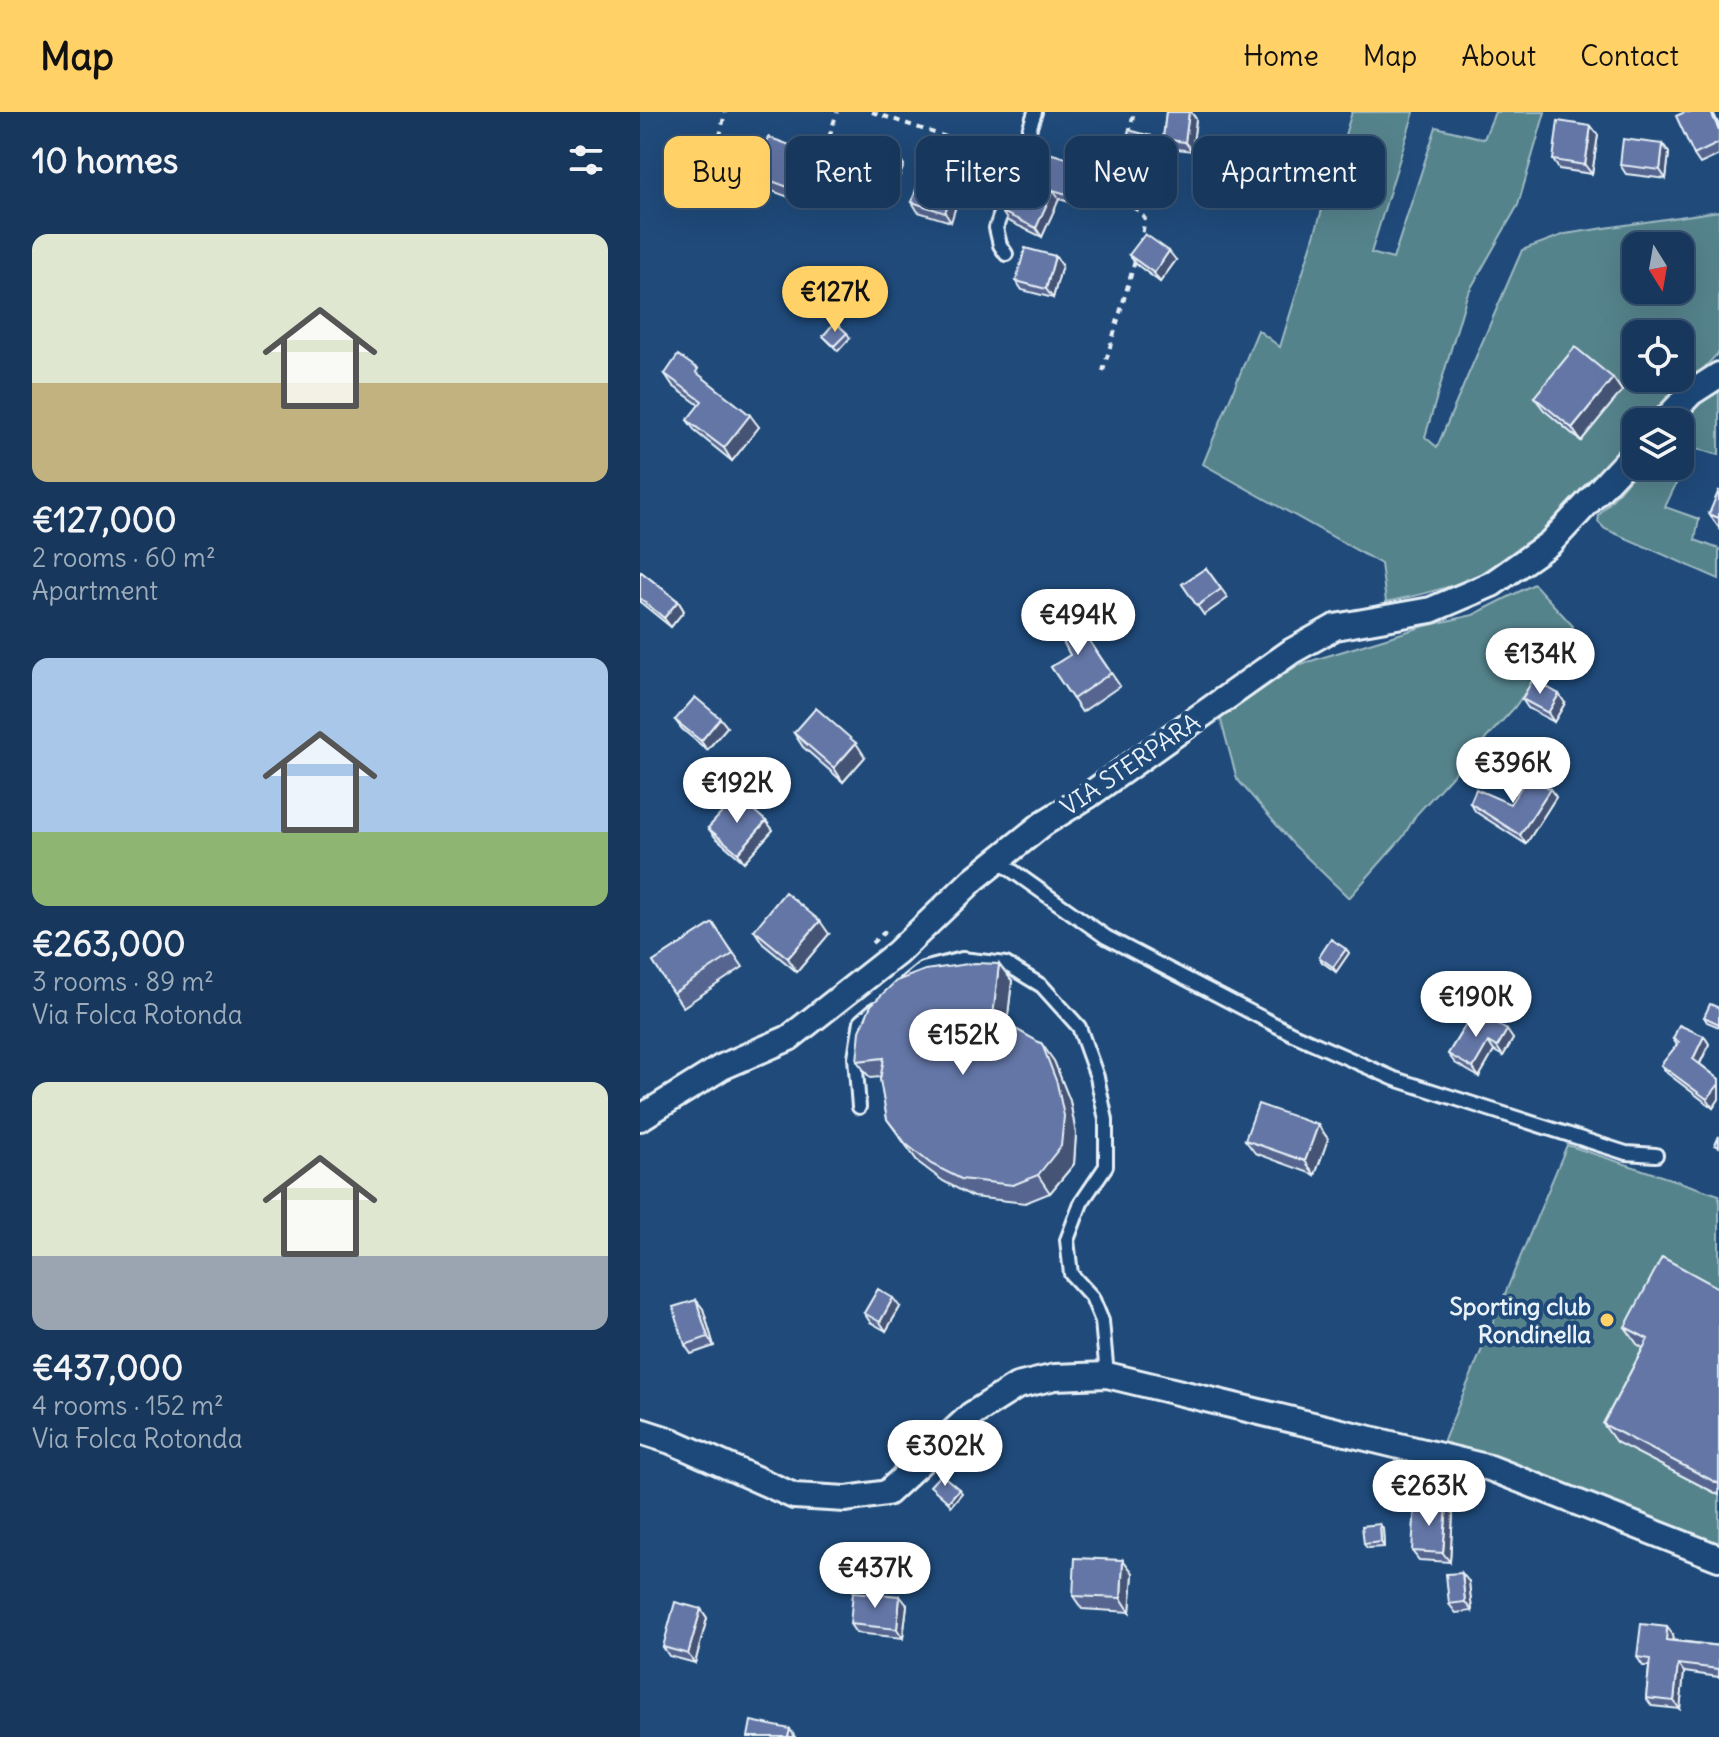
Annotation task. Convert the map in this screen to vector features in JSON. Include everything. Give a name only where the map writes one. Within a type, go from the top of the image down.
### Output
[{"type":"street","points":[[1677,408],[1691,393],[1719,375]]},
{"type":"street","name":"VIA STERPARA","points":[[640,1118],[722,1067],[789,1038],[897,953],[997,860],[1044,823],[1089,795],[1292,651],[1335,627],[1431,610],[1492,584],[1550,543],[1622,466]]},
{"type":"street","points":[[640,1431],[671,1441],[794,1496],[846,1499],[887,1493],[971,1415],[1017,1386],[1055,1377],[1107,1375],[1490,1468],[1719,1558]]},
{"type":"lane","points":[[1006,254],[996,228],[1035,112]]},
{"type":"lane","points":[[997,860],[1106,937],[1293,1034],[1395,1079],[1626,1153],[1656,1155]]},
{"type":"lane","points":[[899,988],[923,969],[962,959],[1006,964],[1042,986],[1079,1027],[1097,1077],[1106,1120],[1106,1166],[1081,1203],[1067,1240],[1071,1274],[1092,1297],[1102,1321],[1107,1375]]},
{"type":"lane","points":[[859,1107],[855,1057],[861,1021],[886,998]]},
{"type":"path","points":[[720,136],[725,112]]},
{"type":"path","points":[[779,143],[818,149],[827,144],[837,112]]},
{"type":"path","points":[[872,112],[943,136]]},
{"type":"path","points":[[1128,136],[1134,112]]},
{"type":"path","points":[[1103,371],[1144,233],[1145,219],[1134,208]]},
{"type":"green space","points":[[1352,112],[1414,112],[1385,207],[1385,136],[1345,136]]},
{"type":"green space","points":[[1495,112],[1545,112],[1518,205],[1467,295],[1425,437],[1437,447],[1522,250],[1565,234],[1719,211],[1719,352],[1694,379],[1694,320],[1622,320],[1622,392],[1681,392],[1666,408],[1622,408],[1622,454],[1584,492],[1547,527],[1508,557],[1487,570],[1438,590],[1386,602],[1381,564],[1203,464],[1258,330],[1280,347],[1323,208],[1385,208],[1371,253],[1393,259],[1436,127],[1484,139]]},
{"type":"green space","points":[[1719,389],[1719,455],[1694,448],[1692,408]]},
{"type":"green space","points":[[1629,480],[1678,480],[1665,507],[1699,519],[1695,540],[1719,549],[1719,579],[1605,529],[1598,522],[1599,515]]},
{"type":"green space","points":[[1534,584],[1573,626],[1514,708],[1416,815],[1403,837],[1349,898],[1293,844],[1237,779],[1220,717],[1298,665],[1425,626],[1473,615]]},
{"type":"green space","name":"Sporting club Rondinella","points":[[1567,1145],[1719,1195],[1719,1547],[1442,1445]]},
{"type":"building","points":[[1166,112],[1189,112],[1185,142],[1177,141],[1177,136],[1163,136]]},
{"type":"building","points":[[1685,112],[1711,112],[1719,130],[1719,143],[1694,155],[1676,116]]},
{"type":"building","points":[[1558,121],[1591,126],[1585,165],[1553,160]]},
{"type":"building","points":[[1129,130],[1151,136],[1128,136]]},
{"type":"building","points":[[770,138],[786,144],[786,186],[770,180]]},
{"type":"building","points":[[1623,139],[1663,144],[1660,170],[1620,165]]},
{"type":"building","points":[[1049,153],[1065,157],[1065,194],[1053,190],[1049,199]]},
{"type":"building","points":[[930,208],[947,208],[945,213]]},
{"type":"building","points":[[1003,208],[1045,208],[1036,228],[1002,212]]},
{"type":"building","points":[[1145,234],[1169,251],[1154,273],[1129,255]]},
{"type":"building","points":[[1025,248],[1055,256],[1046,289],[1016,281]]},
{"type":"building","points":[[835,322],[847,333],[834,346],[823,336]]},
{"type":"building","points":[[1575,347],[1613,378],[1572,428],[1534,397]]},
{"type":"building","points":[[678,355],[750,415],[724,448],[687,420],[702,401],[665,374]]},
{"type":"building","points":[[1719,490],[1719,518],[1709,514]]},
{"type":"building","points":[[1206,568],[1221,589],[1197,606],[1182,584]]},
{"type":"building","points":[[640,571],[678,601],[664,618],[640,598]]},
{"type":"building","points":[[1075,608],[1083,625],[1080,627],[1111,673],[1073,699],[1051,667],[1070,655],[1052,620]]},
{"type":"building","points":[[1533,679],[1559,694],[1548,713],[1522,699]]},
{"type":"building","points":[[695,697],[720,718],[701,741],[675,720]]},
{"type":"building","points":[[816,708],[856,743],[834,768],[794,733]]},
{"type":"building","points":[[1529,775],[1550,789],[1520,835],[1470,803],[1476,789],[1510,804]]},
{"type":"building","points":[[737,796],[766,821],[738,853],[708,828]]},
{"type":"building","points":[[785,892],[820,921],[788,958],[754,930]]},
{"type":"building","points":[[713,923],[733,954],[673,993],[653,962]]},
{"type":"building","points":[[1331,939],[1346,949],[1333,967],[1319,957]]},
{"type":"building","points":[[975,963],[999,964],[993,1016],[1042,1044],[1057,1083],[1064,1116],[1061,1146],[1038,1175],[1013,1185],[961,1179],[931,1164],[906,1144],[887,1119],[880,1080],[884,1058],[857,1061],[860,1031],[871,1005],[896,981],[925,970]]},
{"type":"building","points":[[1710,1004],[1719,1008],[1719,1024],[1704,1017]]},
{"type":"building","points":[[1474,1011],[1507,1030],[1497,1047],[1488,1042],[1473,1068],[1448,1054]]},
{"type":"building","points":[[1679,1025],[1704,1036],[1693,1059],[1719,1079],[1719,1084],[1707,1099],[1661,1065],[1679,1042],[1673,1039]]},
{"type":"building","points":[[1258,1104],[1318,1125],[1305,1161],[1245,1140]]},
{"type":"building","points":[[1662,1257],[1719,1288],[1719,1484],[1603,1424],[1648,1339],[1625,1327]]},
{"type":"building","points":[[878,1289],[893,1298],[880,1322],[864,1313]]},
{"type":"building","points":[[696,1300],[708,1337],[685,1345],[673,1307]]},
{"type":"building","points":[[941,1474],[959,1489],[948,1502],[930,1486]]},
{"type":"building","points":[[1415,1503],[1447,1505],[1443,1553],[1412,1551]]},
{"type":"building","points":[[1380,1524],[1381,1542],[1364,1544],[1362,1526]]},
{"type":"building","points":[[1075,1558],[1123,1560],[1121,1598],[1073,1596]]},
{"type":"building","points":[[1462,1573],[1465,1602],[1449,1604],[1446,1574]]},
{"type":"building","points":[[853,1592],[900,1596],[897,1629],[850,1624]]},
{"type":"building","points":[[675,1602],[701,1609],[688,1654],[663,1647]]},
{"type":"building","points":[[1641,1624],[1667,1627],[1666,1640],[1719,1646],[1719,1669],[1678,1664],[1674,1701],[1646,1698],[1650,1659],[1637,1657]]},
{"type":"building","points":[[751,1721],[790,1729],[788,1737],[748,1737]]},
{"type":"place","name":"Sporting club Rondinella","points":[[1607,1320]]}]
